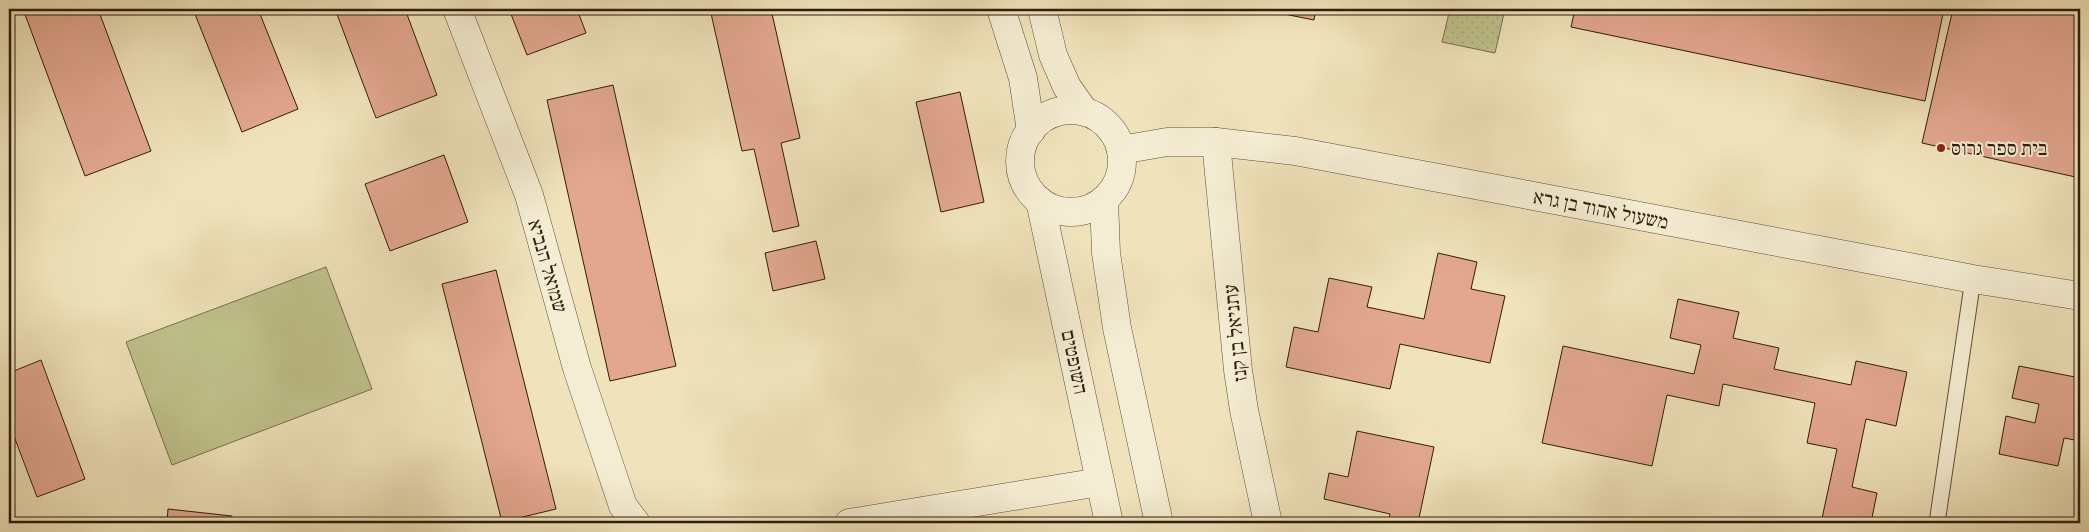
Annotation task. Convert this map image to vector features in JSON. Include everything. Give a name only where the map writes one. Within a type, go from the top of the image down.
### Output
[{"type":"street","name":"שמואל הנביא","points":[[458,9],[529,195],[576,368],[623,506],[636,523]]},
{"type":"street","points":[[1001,9],[1023,78],[1031,130]]},
{"type":"street","points":[[1042,9],[1053,55],[1067,87],[1084,111]]},
{"type":"street","points":[[1072,110],[1084,111],[1108,125],[1116,137],[1121,150],[1122,164],[1119,178],[1113,190],[1104,200],[1092,207],[1079,211],[1052,208],[1040,202],[1028,186],[1021,168],[1022,148],[1031,130],[1038,122],[1049,115],[1072,110]]},
{"type":"street","name":"משעול אהוד בן גרא","points":[[1121,150],[1167,142],[1216,142],[1296,151],[1973,279],[2080,296]]},
{"type":"street","name":"עתניאל בן קנז","points":[[1216,142],[1238,370],[1244,410],[1268,523]]},
{"type":"street","points":[[1104,200],[1106,253],[1117,328],[1159,523]]},
{"type":"street","name":"השופטים","points":[[1040,202],[1109,523]]},
{"type":"street","points":[[849,523],[1100,482]]},
{"type":"lane","points":[[1937,523],[1973,279]]},
{"type":"green space","points":[[1450,9],[1505,9],[1495,53],[1442,42]]},
{"type":"green space","points":[[326,267],[372,389],[172,465],[126,342]]},
{"type":"building","points":[[23,9],[98,9],[151,151],[85,176]]},
{"type":"building","points":[[193,9],[258,9],[298,109],[242,132]]},
{"type":"building","points":[[335,9],[405,9],[437,95],[376,118]]},
{"type":"building","points":[[509,9],[577,9],[586,33],[527,55]]},
{"type":"building","points":[[710,9],[771,9],[800,138],[781,143],[799,226],[773,232],[754,149],[742,151]]},
{"type":"building","points":[[1259,9],[1316,9],[1314,20]]},
{"type":"building","points":[[1575,9],[1944,9],[1925,101],[1571,27]]},
{"type":"building","points":[[1953,9],[2080,9],[2080,178],[1922,143]]},
{"type":"building","points":[[613,85],[676,366],[610,381],[547,100]]},
{"type":"building","points":[[960,92],[984,202],[941,212],[916,102]]},
{"type":"building","points":[[444,155],[468,222],[390,251],[365,184]]},
{"type":"building","points":[[816,241],[825,279],[773,291],[765,253]]},
{"type":"building","points":[[1438,253],[1477,262],[1471,289],[1505,296],[1490,363],[1400,344],[1390,389],[1286,367],[1294,327],[1318,332],[1329,278],[1372,287],[1367,307],[1424,319]]},
{"type":"building","points":[[496,270],[556,509],[502,522],[442,284]]},
{"type":"building","points":[[1678,299],[1739,312],[1733,338],[1779,348],[1774,369],[1851,385],[1856,361],[1907,372],[1896,426],[1866,419],[1852,487],[1877,493],[1871,523],[1821,523],[1837,449],[1807,443],[1815,403],[1723,384],[1719,406],[1667,395],[1652,466],[1542,443],[1563,346],[1694,374],[1701,345],[1670,338]]},
{"type":"building","points":[[41,360],[85,479],[37,497],[9,423],[9,373]]},
{"type":"building","points":[[2019,366],[2080,378],[2077,392],[2080,393],[2080,441],[2064,438],[2058,466],[1999,454],[2006,416],[2035,423],[2039,404],[2012,398]]},
{"type":"building","points":[[1357,431],[1434,447],[1418,523],[1388,523],[1390,514],[1324,499],[1329,473],[1348,477]]},
{"type":"building","points":[[168,509],[232,516],[231,523],[167,523]]},
{"type":"place","name":"בית ספר גרוס","points":[[1941,148]]}]
